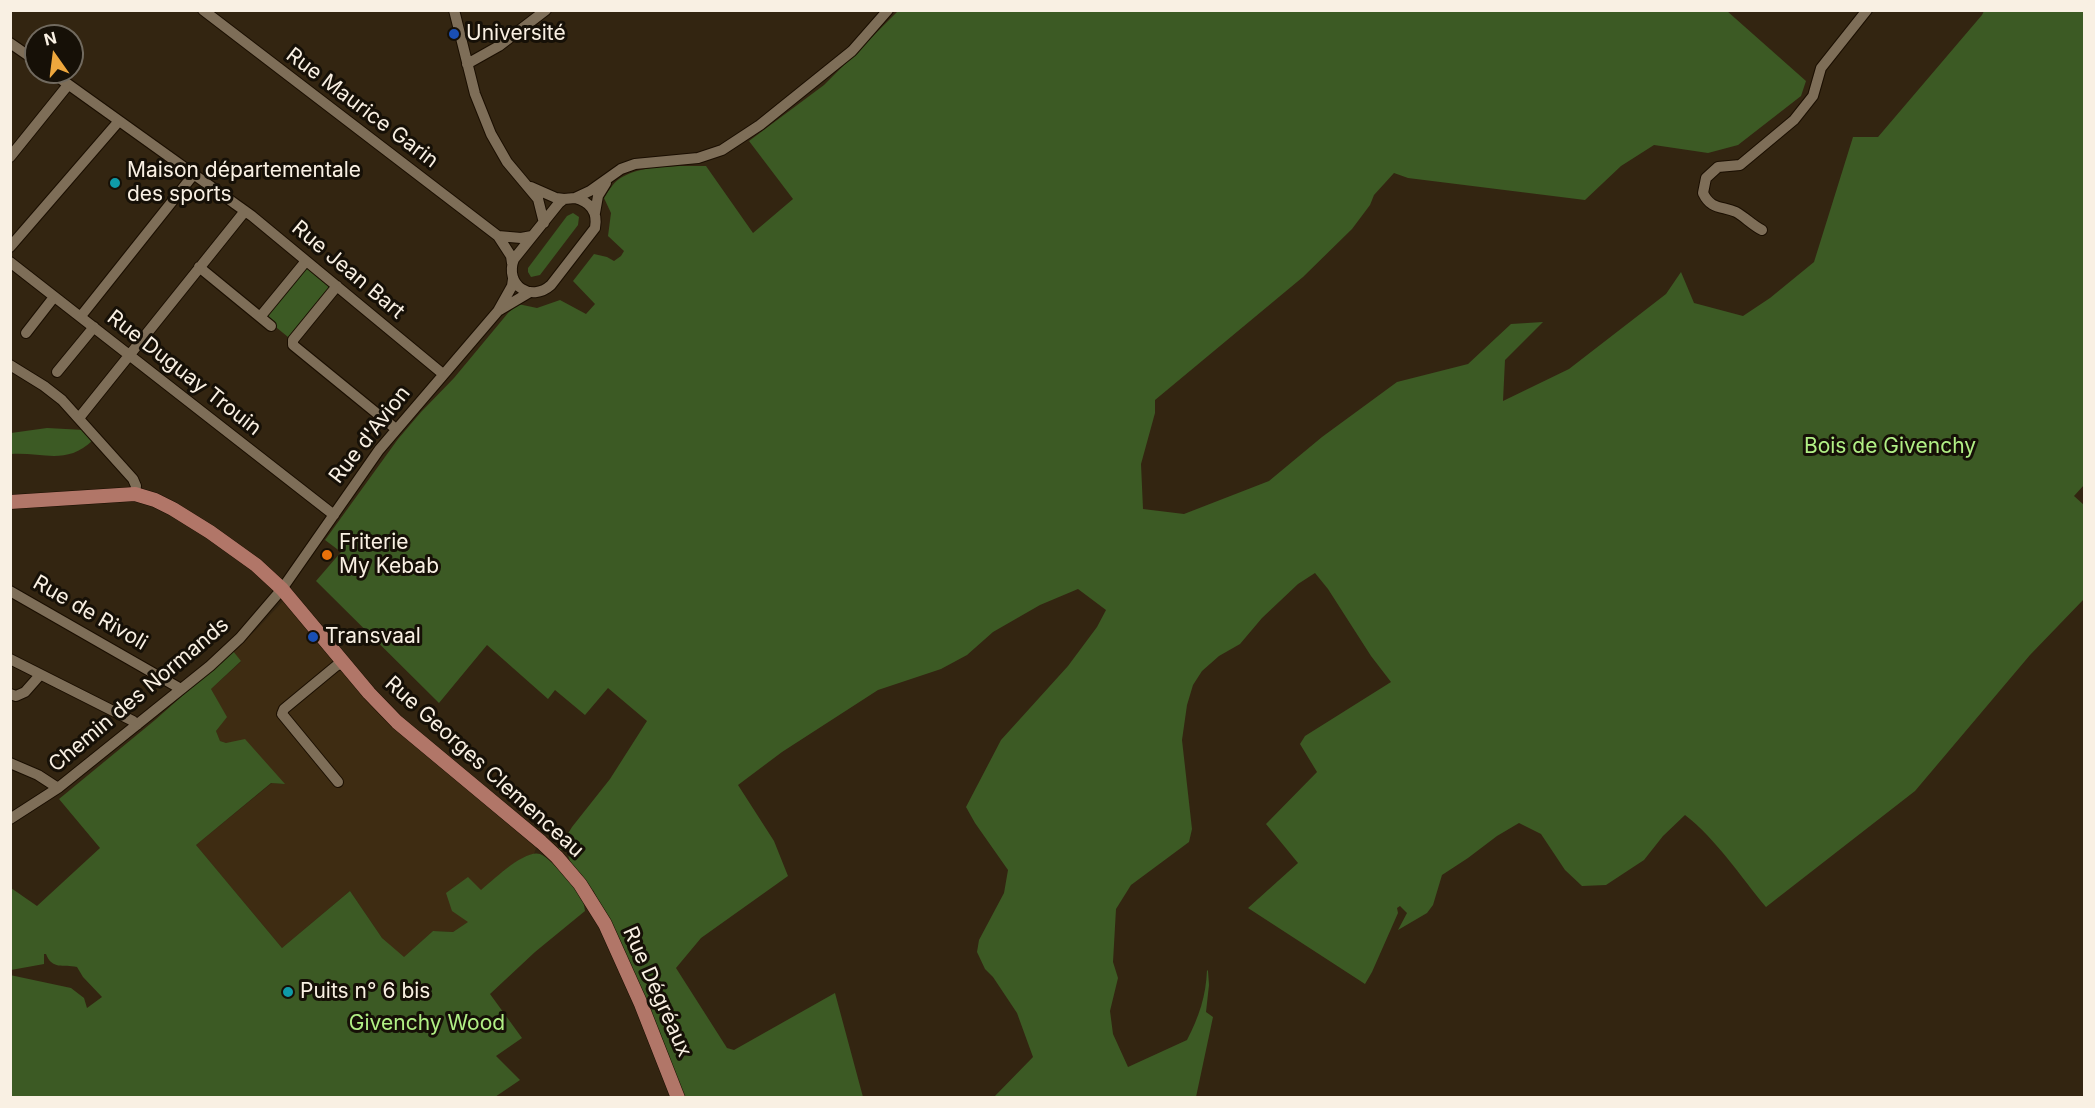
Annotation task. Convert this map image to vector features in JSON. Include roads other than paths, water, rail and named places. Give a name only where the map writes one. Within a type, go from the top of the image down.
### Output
[{"type":"main road","name":"Rue Georges Clemenceau","points":[[10,501],[135,494],[164,504],[210,532],[256,565],[282,589],[343,663],[397,722],[557,857],[580,884],[594,906]]},
{"type":"main road","name":"Rue Dégréaux","points":[[594,906],[641,1004],[678,1098]]},
{"type":"street","name":"Rue Maurice Garin","points":[[203,10],[498,236],[511,256],[512,263]]},
{"type":"street","points":[[454,10],[475,94],[491,134],[507,162],[527,184],[541,205],[544,222]]},
{"type":"street","points":[[467,64],[482,58],[546,10]]},
{"type":"street","points":[[530,292],[519,288],[513,279],[512,263],[544,222],[570,199],[621,169],[635,164],[698,159],[722,150],[768,119],[844,57],[888,10]]},
{"type":"street","points":[[1762,230],[1739,214],[1711,205],[1703,193],[1706,178],[1718,167],[1740,165],[1794,120],[1813,96],[1821,68],[1866,10]]},
{"type":"street","points":[[10,157],[68,85]]},
{"type":"street","name":"Rue Jean Bart","points":[[68,85],[245,211],[443,374]]},
{"type":"street","points":[[10,247],[119,121]]},
{"type":"street","points":[[81,316],[194,174]]},
{"type":"street","name":"Rue d'Avion","points":[[498,311],[530,292],[542,291],[551,285],[595,228],[598,196],[610,177]]},
{"type":"street","points":[[527,184],[548,195],[586,202],[595,213]]},
{"type":"street","points":[[79,418],[245,211]]},
{"type":"street","points":[[498,236],[521,238],[532,236]]},
{"type":"street","points":[[260,317],[306,261]]},
{"type":"street","name":"Rue Duguay Trouin","points":[[10,262],[334,515]]},
{"type":"street","points":[[199,267],[271,326]]},
{"type":"street","name":"Rue d'Avion","points":[[282,589],[396,429],[498,311],[513,279]]},
{"type":"street","points":[[337,286],[293,340],[293,345],[396,429]]},
{"type":"street","points":[[26,333],[54,297]]},
{"type":"street","points":[[57,372],[94,327]]},
{"type":"street","points":[[10,365],[62,400],[133,479],[135,494]]},
{"type":"street","name":"Chemin des Normands","points":[[10,819],[58,788],[181,689],[240,638],[282,589]]},
{"type":"street","name":"Rue de Rivoli","points":[[10,591],[181,689]]},
{"type":"street","points":[[10,660],[137,725]]},
{"type":"street","points":[[338,782],[282,714],[284,709],[336,666],[343,663]]},
{"type":"street","points":[[10,694],[16,696],[25,692],[40,675]]},
{"type":"street","points":[[10,763],[38,775],[58,788]]},
{"type":"place","name":"Université","points":[[454,34]]},
{"type":"place","name":"Maison départementale des sports","points":[[115,183]]},
{"type":"place","name":"Friterie My Kebab","points":[[327,555]]},
{"type":"place","name":"Transvaal","points":[[313,637]]},
{"type":"place","name":"Puits n° 6 bis","points":[[288,992]]},
{"type":"park label","name":"Bois de Givenchy","points":[[1890,447]]},
{"type":"park label","name":"Givenchy Wood","points":[[427,1024]]}]
